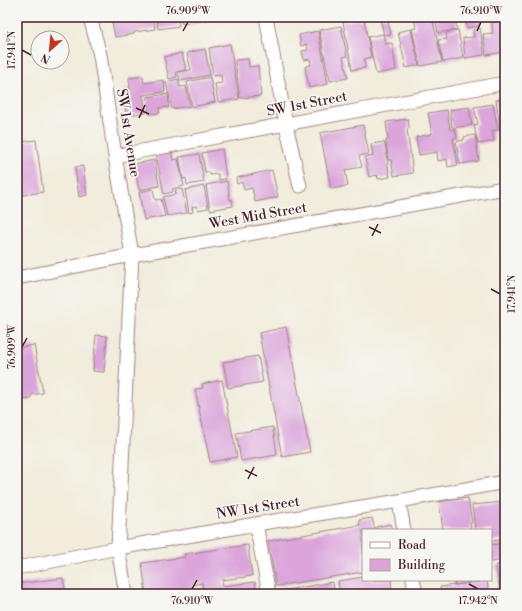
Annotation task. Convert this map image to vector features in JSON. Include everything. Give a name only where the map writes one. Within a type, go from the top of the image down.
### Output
[{"type":"street","name":"SW 1st Avenue","points":[[90,17],[100,56],[132,255],[118,548],[126,594]]},
{"type":"street","points":[[266,17],[286,125],[300,186]]},
{"type":"street","name":"SW 1st Street","points":[[115,156],[505,83]]},
{"type":"street","name":"West Mid Street","points":[[17,278],[132,255],[505,188]]},
{"type":"street","name":"NW 1st Street","points":[[17,568],[118,548],[505,482]]},
{"type":"street","points":[[399,501],[404,529]]},
{"type":"street","points":[[256,524],[269,594]]},
{"type":"street","points":[[413,581],[416,594]]},
{"type":"building","points":[[111,17],[153,17],[155,29],[115,37]]},
{"type":"building","points":[[156,17],[178,17],[179,26],[158,29]]},
{"type":"building","points":[[181,17],[217,17],[217,18],[182,24]]},
{"type":"building","points":[[387,17],[391,34],[384,35],[380,18]]},
{"type":"building","points":[[414,17],[432,17],[442,62],[420,66],[412,29],[416,28]]},
{"type":"building","points":[[435,17],[455,17],[457,29],[438,33]]},
{"type":"building","points":[[465,17],[478,17],[479,26],[467,28]]},
{"type":"building","points":[[491,17],[502,17],[505,36],[505,52],[486,55],[483,34],[493,33]]},
{"type":"building","points":[[364,19],[371,57],[364,59],[365,68],[352,70],[343,22]]},
{"type":"building","points":[[341,26],[347,56],[343,57],[348,78],[330,81],[319,30]]},
{"type":"building","points":[[480,28],[484,55],[465,58],[463,38],[474,37],[473,30]]},
{"type":"building","points":[[411,29],[419,65],[406,68],[398,32]]},
{"type":"building","points":[[458,30],[463,58],[443,62],[438,40],[447,39],[446,33]]},
{"type":"building","points":[[318,31],[328,84],[309,88],[305,67],[311,65],[310,59],[304,60],[302,51],[308,50],[307,44],[301,46],[299,35]]},
{"type":"building","points":[[383,34],[385,44],[392,43],[396,70],[376,74],[368,37]]},
{"type":"building","points":[[230,44],[239,99],[218,102],[215,84],[222,83],[221,75],[213,76],[209,48]]},
{"type":"building","points":[[205,49],[210,75],[180,81],[178,72],[191,70],[187,53]]},
{"type":"building","points":[[182,53],[186,70],[176,72],[177,77],[169,79],[164,57]]},
{"type":"building","points":[[248,59],[249,67],[258,66],[261,96],[240,98],[235,60]]},
{"type":"building","points":[[143,76],[144,83],[164,80],[165,92],[143,95],[146,113],[126,115],[123,90],[130,89],[129,78]]},
{"type":"building","points":[[210,77],[215,102],[192,107],[187,82]]},
{"type":"building","points":[[178,79],[180,87],[186,86],[190,106],[172,109],[166,82]]},
{"type":"building","points":[[168,94],[169,107],[159,108],[160,113],[149,114],[147,97]]},
{"type":"building","points":[[505,98],[505,150],[504,150],[496,100]]},
{"type":"building","points":[[493,104],[498,130],[492,131],[494,141],[478,144],[474,125],[478,124],[474,107]]},
{"type":"building","points":[[469,107],[472,125],[452,128],[450,110]]},
{"type":"building","points":[[447,110],[450,130],[455,129],[457,138],[453,138],[458,165],[448,167],[447,159],[438,161],[437,152],[419,155],[416,137],[432,134],[428,113]]},
{"type":"building","points":[[408,119],[409,128],[407,129],[413,173],[394,176],[391,160],[388,160],[386,122]]},
{"type":"building","points":[[363,125],[369,154],[359,156],[362,167],[345,170],[348,186],[331,189],[320,133]]},
{"type":"building","points":[[17,132],[20,142],[36,140],[43,192],[17,196]]},
{"type":"building","points":[[475,135],[479,161],[460,164],[456,142],[464,140],[464,137]]},
{"type":"building","points":[[384,142],[390,177],[378,179],[377,175],[369,177],[365,157],[373,156],[371,144]]},
{"type":"building","points":[[222,149],[226,179],[219,180],[218,174],[210,175],[210,172],[205,172],[202,153]]},
{"type":"building","points":[[171,151],[173,160],[178,159],[184,186],[172,189],[173,192],[164,194],[156,154]]},
{"type":"building","points":[[199,154],[204,182],[187,185],[186,178],[183,179],[179,157]]},
{"type":"building","points":[[155,160],[159,186],[139,190],[134,164]]},
{"type":"building","points":[[83,166],[87,195],[79,197],[75,167]]},
{"type":"building","points":[[272,170],[278,197],[255,202],[252,188],[244,190],[242,182],[237,184],[236,178]]},
{"type":"building","points":[[227,181],[230,200],[232,199],[233,206],[210,210],[206,185]]},
{"type":"building","points":[[204,186],[208,208],[198,210],[197,206],[192,207],[193,212],[189,213],[185,190]]},
{"type":"building","points":[[153,189],[155,200],[161,199],[165,216],[144,220],[139,192]]},
{"type":"building","points":[[182,189],[187,213],[167,216],[163,197],[176,194],[175,190]]},
{"type":"building","points":[[286,327],[310,452],[282,457],[259,333]]},
{"type":"building","points":[[96,335],[107,336],[104,372],[93,371]]},
{"type":"building","points":[[34,345],[43,393],[31,395],[31,399],[17,401],[17,348]]},
{"type":"building","points":[[258,356],[263,382],[228,388],[223,362]]},
{"type":"building","points":[[222,380],[237,457],[210,462],[195,389],[203,388],[202,384]]},
{"type":"building","points":[[273,427],[277,455],[241,461],[236,433]]},
{"type":"building","points":[[468,498],[472,523],[470,523],[471,529],[443,529],[439,502]]},
{"type":"building","points":[[505,502],[505,539],[492,541],[492,529],[475,529],[472,505]]},
{"type":"building","points":[[372,518],[375,529],[362,529],[362,572],[276,586],[268,541],[360,525],[359,520]]},
{"type":"building","points":[[390,524],[392,529],[376,529],[376,527]]},
{"type":"building","points":[[505,543],[505,560],[492,562],[492,545]]},
{"type":"building","points":[[248,545],[252,576],[222,580],[223,586],[255,582],[257,594],[146,594],[142,563],[185,557],[184,554]],"holes":[[[202,583],[203,589],[193,590],[192,585]]]},
{"type":"building","points":[[505,564],[505,594],[500,594],[496,565]]},
{"type":"building","points":[[362,577],[362,581],[392,581],[392,589],[363,594],[340,594],[338,581]]},
{"type":"building","points":[[63,578],[66,594],[17,594],[17,584]]},
{"type":"building","points":[[454,581],[470,582],[454,585]]},
{"type":"building","points":[[487,581],[489,594],[441,594],[440,587]]},
{"type":"building","points":[[333,582],[335,594],[280,594],[279,591]]}]
